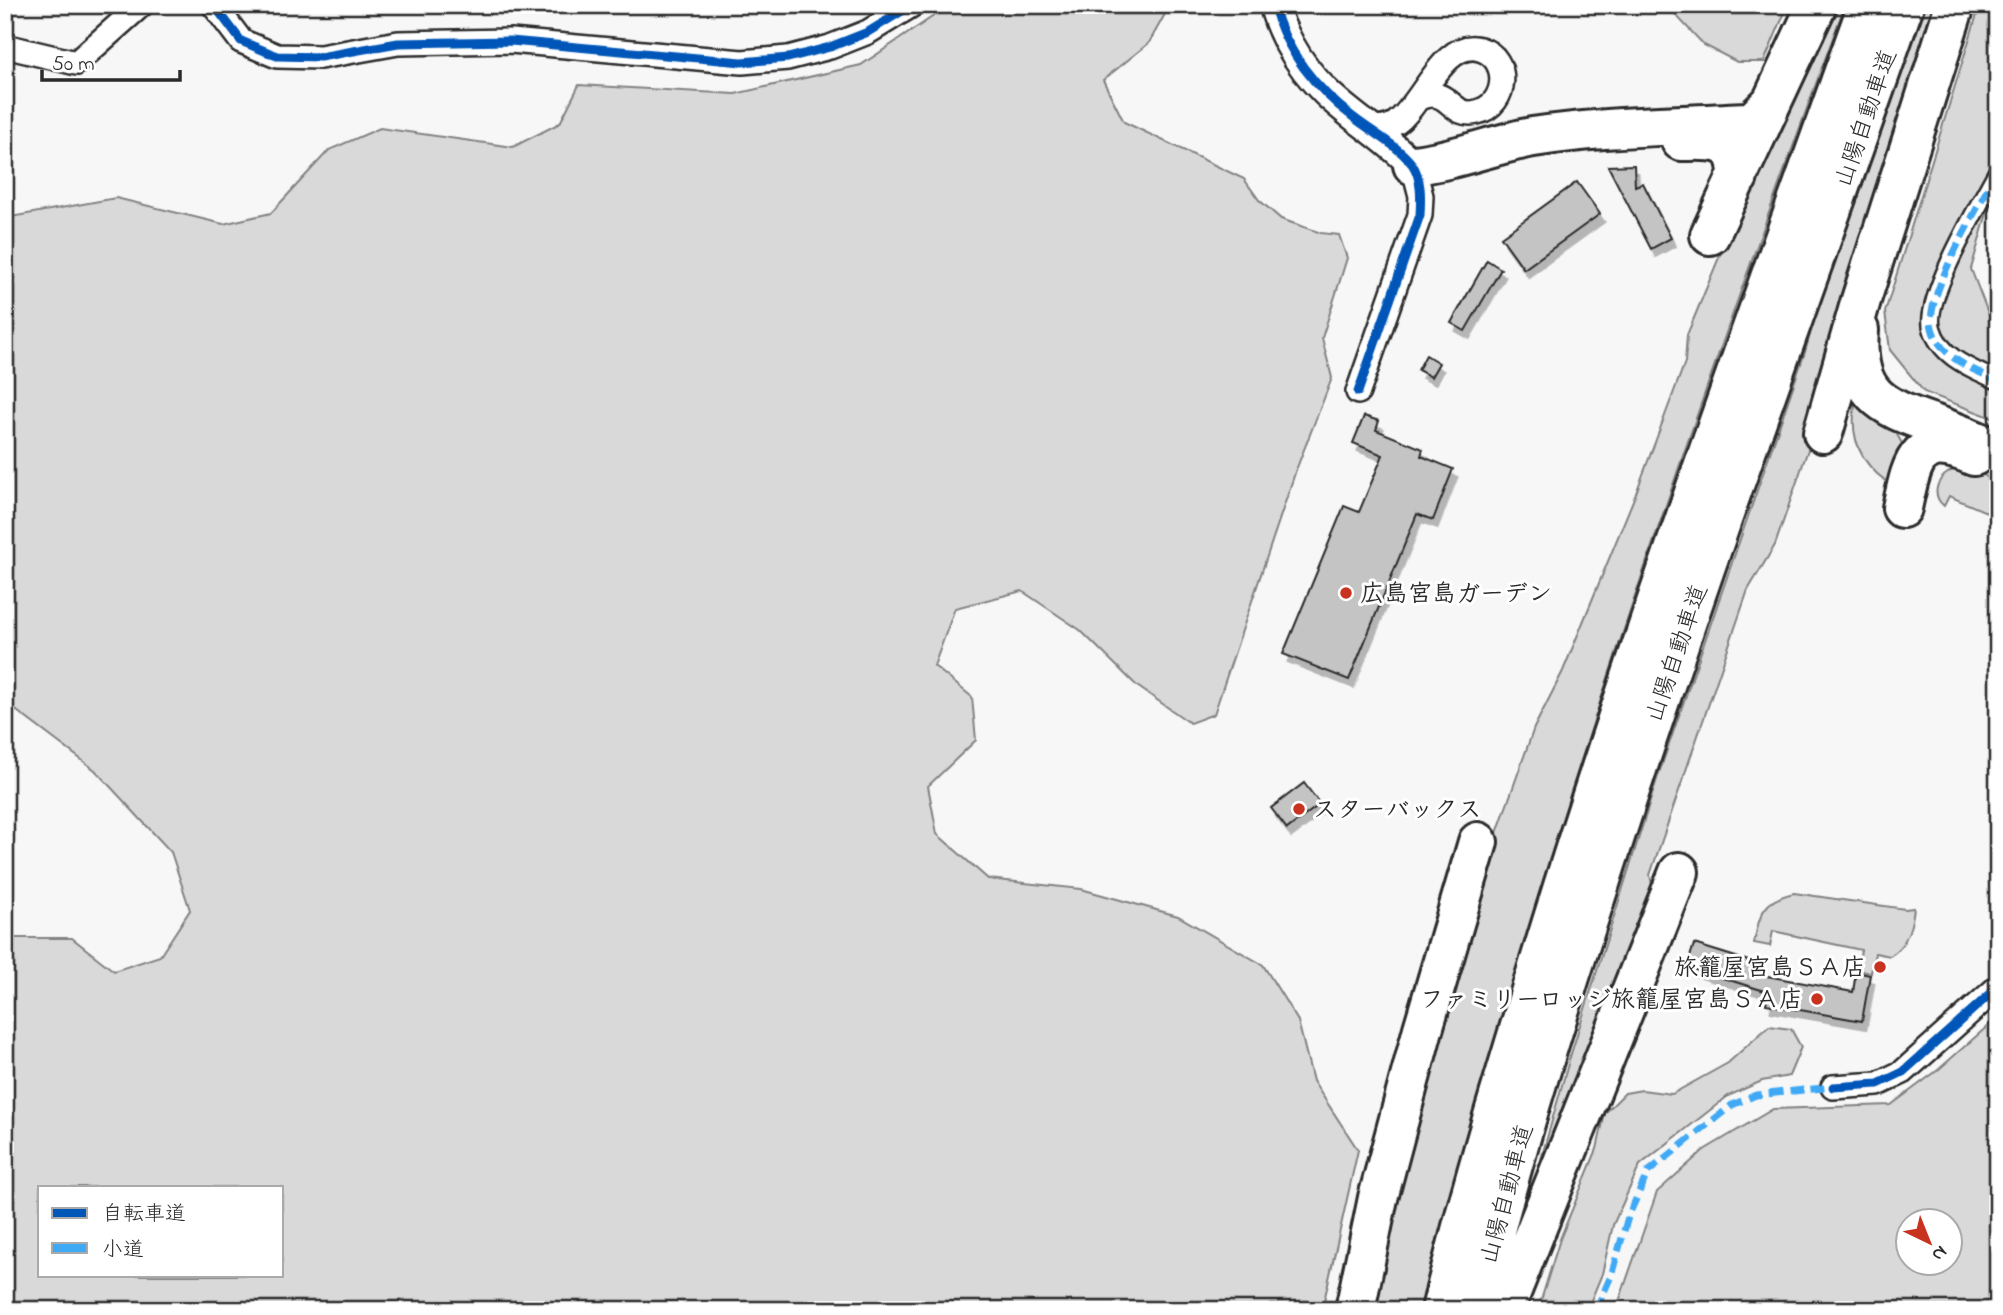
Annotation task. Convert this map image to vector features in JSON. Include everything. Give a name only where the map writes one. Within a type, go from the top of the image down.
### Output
[{"type":"highway","points":[[1710,235],[1817,5]]},
{"type":"highway","name":"山陽自動車道","points":[[1441,1310],[1511,1054],[1594,787],[1680,528],[1868,5]]},
{"type":"highway","name":"山陽自動車道","points":[[1475,1310],[1543,1060],[1628,794],[1904,5]]},
{"type":"highway","points":[[1823,433],[1861,300],[1955,5]]},
{"type":"highway","points":[[1413,165],[1444,160],[1502,144],[1572,132],[1747,122],[1754,120],[1770,104]]},
{"type":"highway","points":[[1413,165],[1447,166],[1514,150],[1547,146],[1715,141],[1723,143],[1734,155],[1738,165],[1738,177]]},
{"type":"highway","points":[[1861,300],[1857,345],[1861,371],[1868,387],[1879,401],[1895,411],[1967,436],[1998,451]]},
{"type":"highway","points":[[1902,509],[1911,467],[1918,456],[1929,448],[1942,445],[1956,448],[1998,467]]},
{"type":"highway","points":[[1355,1310],[1381,1185],[1478,842]]},
{"type":"highway","points":[[1504,1310],[1679,872]]},
{"type":"street","points":[[5,46],[76,63],[141,5]]},
{"type":"street","points":[[214,5],[241,41],[277,56],[320,57],[398,43],[510,41],[742,62],[788,58],[830,47],[868,32],[912,5]]},
{"type":"street","points":[[1274,5],[1277,17],[1303,67],[1323,91],[1413,165],[1421,196],[1420,215],[1359,392]]},
{"type":"street","points":[[1371,130],[1395,124],[1419,97]]},
{"type":"street","points":[[1998,170],[1949,265],[1931,311],[1931,328],[1940,345],[1958,362],[1998,381]]},
{"type":"street","points":[[1833,1087],[1878,1084],[1903,1072],[1998,987]]},
{"type":"shaded area","points":[[950,5],[1170,5],[1149,43],[1103,80],[1124,122],[1244,179],[1259,200],[1281,219],[1321,233],[1339,235],[1347,258],[1322,338],[1332,378],[1296,470],[1214,714],[1190,723],[1137,686],[1080,630],[1022,591],[955,608],[934,666],[972,697],[976,740],[928,786],[937,834],[988,879],[1081,889],[1178,916],[1263,965],[1298,1021],[1313,1081],[1358,1150],[1322,1310],[5,1310],[5,938],[72,938],[114,971],[160,956],[190,910],[171,852],[95,770],[5,702],[5,218],[116,198],[223,224],[271,213],[329,150],[380,128],[513,147],[560,123],[579,85],[735,94],[861,65]]},
{"type":"shaded area","points":[[1673,5],[1788,5],[1764,62],[1737,62],[1704,45],[1672,11]]},
{"type":"shaded area","points":[[1823,5],[1845,5],[1728,328],[1616,652],[1513,980],[1420,1310],[1364,1310],[1410,1115],[1497,833],[1534,728],[1563,671],[1636,493],[1685,362],[1687,335]]},
{"type":"shaded area","points":[[1924,5],[1947,5],[1813,435],[1775,545],[1748,590],[1650,875],[1655,898],[1544,1179],[1536,1177],[1570,1057],[1658,776],[1805,352],[1828,271]]},
{"type":"shaded area","points":[[1980,5],[1998,5],[1998,175],[1971,269],[1988,313],[1998,322],[1998,420],[1924,392],[1890,350],[1885,312]]},
{"type":"shaded area","points":[[1858,392],[1886,420],[1903,446],[1903,462],[1895,487],[1872,469],[1858,447],[1854,421]]},
{"type":"shaded area","points":[[1971,467],[1998,484],[1998,517],[1949,496],[1944,506],[1940,502],[1937,489],[1944,476],[1954,470]]},
{"type":"shaded area","points":[[1794,893],[1905,909],[1914,908],[1912,922],[1904,942],[1896,952],[1890,956],[1875,953],[1871,973],[1857,970],[1861,950],[1773,931],[1770,946],[1754,943],[1764,910],[1775,900]]},
{"type":"shaded area","points":[[1998,1017],[1998,1310],[1616,1310],[1657,1192],[1704,1150],[1773,1109],[1891,1105],[1938,1070]]},
{"type":"shaded area","points":[[1769,1026],[1791,1029],[1801,1047],[1789,1076],[1762,1081],[1728,1096],[1640,1165],[1613,1225],[1602,1274],[1587,1310],[1538,1310],[1560,1239],[1597,1149],[1605,1113],[1625,1093],[1642,1090],[1672,1094],[1728,1063]]},
{"type":"building","points":[[1634,165],[1635,186],[1643,183],[1671,238],[1651,249],[1608,166]]},
{"type":"building","points":[[1577,182],[1600,214],[1524,269],[1501,237]]},
{"type":"building","points":[[1487,260],[1501,269],[1465,331],[1451,323]]},
{"type":"building","points":[[1426,355],[1439,363],[1431,377],[1418,370]]},
{"type":"building","name":"広島宮島ガーデン","points":[[1364,416],[1379,421],[1376,430],[1423,449],[1421,456],[1453,469],[1433,520],[1417,514],[1349,680],[1283,654],[1344,506],[1359,512],[1383,455],[1353,443]]},
{"type":"building","points":[[1304,783],[1320,804],[1287,829],[1271,808]]},
{"type":"building","points":[[1694,944],[1755,963],[1751,973],[1853,992],[1856,972],[1870,975],[1862,1021],[1766,1004],[1768,992],[1687,967]]},
{"type":"marked path","points":[[1998,170],[1956,249],[1936,295],[1932,314],[1932,328],[1942,347],[1968,367],[1998,381]]},
{"type":"marked path","points":[[1596,1310],[1611,1276],[1628,1217],[1648,1172],[1732,1105],[1756,1095],[1833,1087]]},
{"type":"cycle path","points":[[214,5],[241,41],[277,56],[320,57],[398,43],[511,41],[742,62],[788,58],[830,47],[868,32],[912,5]]},
{"type":"cycle path","points":[[1274,5],[1285,38],[1315,82],[1360,123],[1406,157],[1419,182],[1420,215],[1358,392]]},
{"type":"cycle path","points":[[1833,1087],[1878,1084],[1903,1072],[1998,987]]},
{"type":"place","name":"広島宮島ガーデン","points":[[1346,593]]},
{"type":"place","name":"スターバックス","points":[[1299,809]]},
{"type":"place","name":"旅籠屋宮島ＳＡ店","points":[[1880,967]]},
{"type":"place","name":"ファミリーロッジ旅籠屋宮島ＳＡ店","points":[[1817,999]]}]
